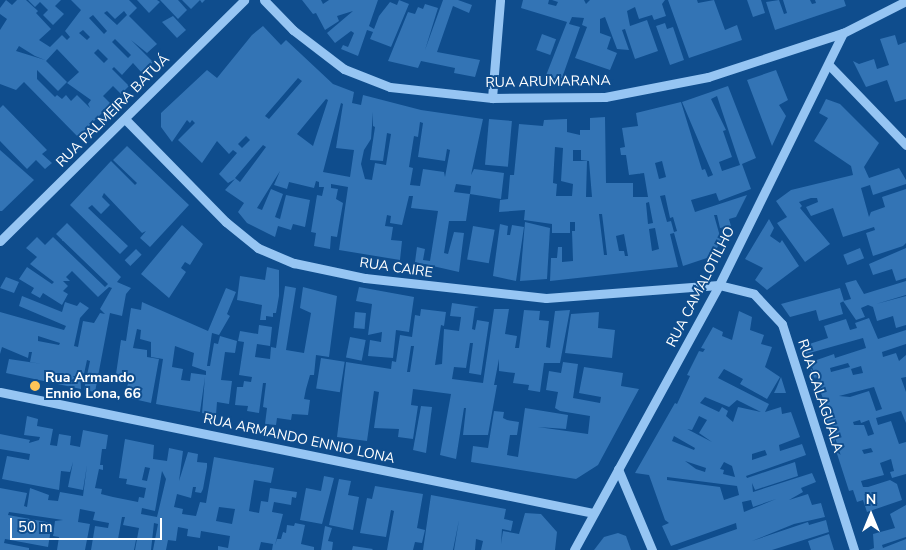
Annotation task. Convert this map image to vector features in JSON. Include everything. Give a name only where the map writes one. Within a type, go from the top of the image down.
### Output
[{"type":"street","name":"RUA PALMEIRA BATUÁ","points":[[0,241],[244,0]]},
{"type":"street","name":"RUA ARUMARANA","points":[[264,0],[293,30],[344,69],[390,87],[492,98],[605,97],[708,77],[843,32],[906,1]]},
{"type":"street","points":[[492,98],[500,0]]},
{"type":"street","name":"RUA CAMALOTILHO","points":[[574,550],[719,285],[829,65],[843,32]]},
{"type":"street","points":[[829,65],[906,145]]},
{"type":"street","name":"RUA CAIRE","points":[[125,119],[226,222],[258,248],[294,263],[364,278],[546,298],[719,285]]},
{"type":"street","name":"RUA CALAGUALA","points":[[719,285],[754,294],[782,324],[854,550]]},
{"type":"street","name":"RUA ARMANDO ENNIO LONA","points":[[0,392],[593,513]]},
{"type":"street","points":[[618,469],[652,550]]},
{"type":"building","points":[[6,0],[12,5],[17,0],[26,0],[38,11],[36,13],[51,29],[39,40],[50,47],[62,35],[67,40],[70,37],[65,31],[81,10],[71,0],[129,0],[137,8],[129,16],[157,44],[147,53],[131,40],[153,62],[142,73],[133,63],[122,75],[114,67],[112,69],[129,86],[121,94],[113,86],[103,96],[111,104],[78,137],[24,82],[16,90],[0,84],[0,30],[7,19],[0,14],[0,8]],"holes":[[[107,11],[115,19],[124,11],[127,15],[117,25],[104,13]],[[93,15],[107,31],[104,34],[89,18]],[[83,30],[90,37],[87,40],[79,33]],[[115,39],[131,55],[128,58],[112,42]],[[19,46],[45,60],[16,51]],[[57,49],[79,72],[67,83],[91,100],[88,104],[90,108],[77,95],[71,101],[66,95],[62,99],[57,95],[55,97],[37,79],[37,70],[58,91],[67,82],[46,61]],[[98,49],[108,59],[104,63],[94,53]]]},
{"type":"building","points":[[28,0],[61,0],[55,6],[64,14],[53,25],[43,15],[48,10],[40,2],[35,7]]},
{"type":"building","points":[[137,0],[157,0],[160,2],[149,13]]},
{"type":"building","points":[[160,0],[178,0],[187,10],[178,19]]},
{"type":"building","points":[[182,0],[200,0],[191,9]]},
{"type":"building","points":[[302,0],[321,0],[323,4],[329,0],[378,0],[369,26],[374,29],[379,16],[390,2],[397,5],[399,0],[409,4],[391,47],[370,39],[373,32],[367,30],[358,56],[341,49],[343,45],[348,47],[354,33],[351,31],[335,43],[327,33],[353,11],[337,16],[339,21],[325,30],[316,13],[313,14]]},
{"type":"building","points":[[443,0],[458,0],[472,5],[469,13],[453,6],[437,52],[480,60],[475,77],[454,73],[455,68],[421,61],[418,68],[388,61],[408,12],[415,14],[418,7],[423,9],[425,4],[438,8],[425,50]]},
{"type":"building","points":[[523,0],[549,0],[548,4],[556,6],[558,2],[552,0],[584,0],[586,4],[590,0],[665,0],[662,4],[666,16],[654,20],[652,15],[639,19],[635,7],[627,11],[630,26],[647,20],[658,51],[635,59],[625,29],[622,30],[629,50],[617,49],[605,17],[600,19],[600,33],[611,37],[607,49],[617,53],[610,70],[575,58],[587,27],[582,25],[584,18],[572,17],[569,24],[580,27],[562,78],[545,78],[567,22],[521,8]]},
{"type":"building","points":[[668,0],[697,0],[698,3],[714,0],[725,30],[737,25],[742,40],[689,58]]},
{"type":"building","points":[[747,0],[761,0],[765,13],[753,17]]},
{"type":"building","points":[[779,0],[784,14],[787,13],[783,0],[810,0],[812,4],[816,3],[815,0],[844,0],[846,6],[775,30],[766,2]]},
{"type":"building","points":[[173,16],[186,30],[177,38],[162,22]]},
{"type":"building","points":[[665,23],[667,29],[673,27],[684,60],[670,65],[656,26]]},
{"type":"building","points":[[263,26],[281,45],[286,40],[333,84],[354,92],[352,103],[361,105],[363,95],[421,110],[483,119],[471,175],[474,169],[504,173],[501,199],[470,194],[466,221],[449,221],[444,253],[448,254],[454,232],[464,233],[459,272],[415,262],[417,247],[425,249],[423,260],[430,261],[438,211],[411,208],[413,196],[409,196],[402,225],[390,223],[391,216],[387,215],[385,226],[393,227],[391,240],[402,241],[400,260],[339,250],[348,187],[331,184],[331,188],[338,189],[336,199],[343,203],[337,237],[331,236],[330,249],[314,246],[316,233],[311,232],[317,195],[322,196],[324,187],[319,187],[319,182],[316,181],[314,188],[289,182],[287,189],[274,185],[280,171],[257,208],[262,210],[271,189],[283,194],[275,217],[280,219],[286,195],[310,200],[305,227],[293,224],[291,230],[278,226],[275,237],[247,223],[238,212],[244,203],[225,190],[235,179],[228,183],[219,174],[237,153],[233,150],[229,154],[217,141],[202,163],[178,140],[195,123],[192,120],[190,123],[187,120],[172,142],[161,127],[161,113],[207,70],[217,78],[252,35]],"holes":[[[298,78],[302,81],[269,119],[265,116]],[[326,99],[328,100],[313,146],[297,134]],[[341,103],[343,104],[336,148],[354,150],[350,177],[323,172]],[[373,112],[373,126],[375,127],[370,160],[383,161],[387,133],[391,134],[386,165],[375,163],[372,180],[365,179],[361,164],[364,150],[371,139]],[[420,122],[423,123],[418,157],[445,161],[447,149],[450,150],[445,177],[444,172],[423,169],[420,186],[410,185],[413,168],[409,167],[414,136],[418,137]],[[246,136],[250,140],[242,148],[238,144]],[[263,145],[266,147],[240,182],[235,178]],[[456,184],[471,186],[470,194],[454,192]]]},
{"type":"building","points":[[542,34],[556,39],[550,55],[536,50]]},
{"type":"building","points":[[895,35],[898,45],[906,42],[906,99],[895,102],[887,80],[866,87],[853,61],[859,64],[874,59],[877,69],[889,65],[880,39]]},
{"type":"building","points":[[776,70],[788,100],[779,105],[786,116],[772,146],[747,80]]},
{"type":"building","points":[[728,86],[756,158],[742,164],[751,189],[719,201],[716,193],[691,200],[695,212],[747,195],[736,217],[729,219],[731,226],[720,228],[717,215],[714,215],[721,240],[713,256],[683,266],[674,233],[670,234],[678,267],[550,281],[551,258],[557,258],[558,247],[562,247],[562,262],[573,261],[572,231],[575,231],[575,222],[570,222],[570,233],[552,233],[552,224],[524,220],[525,210],[499,212],[500,200],[508,199],[510,175],[514,175],[519,124],[543,126],[544,120],[567,119],[567,132],[580,135],[580,130],[590,130],[590,118],[605,117],[606,183],[633,183],[633,197],[648,197],[644,173],[629,175],[626,155],[621,155],[620,148],[625,147],[622,128],[638,126],[636,113],[681,102],[702,170],[705,169],[708,177],[713,175],[682,102]],"holes":[[[717,96],[740,165],[722,171],[719,162],[732,157],[723,131],[726,130],[711,99]],[[555,147],[563,148],[561,181],[573,184],[572,196],[556,196],[557,184],[553,183]],[[573,150],[581,150],[581,160],[589,161],[592,197],[586,197],[587,161],[573,161]],[[662,161],[666,177],[659,179],[655,163]],[[665,195],[670,218],[673,217],[677,231],[674,232],[671,221],[667,222],[660,196]],[[649,202],[653,223],[648,224],[646,203]],[[599,214],[602,214],[607,255],[604,255]],[[655,228],[659,249],[652,251],[649,229]],[[624,234],[628,256],[625,256],[624,251],[619,251],[616,236]]]},
{"type":"building","points":[[826,99],[840,104],[879,143],[864,167],[869,178],[899,168],[906,180],[906,184],[873,195],[870,185],[861,188],[869,217],[871,212],[885,207],[882,197],[906,189],[906,243],[903,246],[873,256],[866,233],[875,230],[874,227],[843,237],[833,208],[811,216],[806,207],[818,202],[817,198],[811,198],[799,202],[802,206],[800,208],[830,244],[805,262],[777,223],[787,217],[776,201],[791,190],[853,175],[851,166],[814,141],[828,118],[819,113]]},
{"type":"building","points":[[3,105],[47,150],[42,154],[52,163],[45,169],[36,160],[27,169],[0,141],[0,108]]},
{"type":"building","points":[[489,119],[512,121],[508,167],[485,165]]},
{"type":"building","points":[[127,146],[189,205],[150,247],[140,238],[146,231],[142,233],[104,193],[102,197],[110,205],[101,214],[92,205],[88,208],[128,246],[120,254],[70,205],[111,161],[135,185],[137,183],[113,160]]},
{"type":"building","points":[[0,150],[34,180],[2,211],[0,211]]},
{"type":"building","points":[[769,219],[774,228],[770,236],[780,243],[782,240],[799,266],[767,290],[755,280],[763,268],[745,259]]},
{"type":"building","points":[[525,222],[550,228],[547,279],[520,281]]},
{"type":"building","points":[[67,223],[121,277],[117,282],[131,288],[126,294],[122,316],[110,313],[95,392],[84,390],[90,361],[87,360],[84,374],[80,373],[81,389],[6,373],[9,359],[42,364],[30,362],[32,352],[29,352],[28,358],[2,347],[0,354],[0,312],[64,330],[66,326],[19,306],[22,296],[62,312],[65,302],[77,306],[80,302],[89,308],[80,318],[74,346],[78,347],[83,321],[94,323],[100,313],[105,314],[100,309],[112,288],[109,287],[98,297],[72,271],[66,277],[70,281],[63,281],[68,286],[63,291],[68,294],[62,305],[43,293],[40,298],[31,293],[34,288],[19,279],[27,267],[52,284],[54,282],[30,264],[37,257],[26,248],[37,237],[45,245],[53,237],[105,287],[108,284],[56,234]],"holes":[[[38,336],[60,343],[59,345],[38,341]]]},
{"type":"building","points":[[500,224],[508,226],[507,235],[510,235],[512,225],[524,227],[516,281],[493,276]]},
{"type":"building","points":[[182,225],[203,244],[190,265],[185,262],[181,268],[186,272],[169,298],[141,274]]},
{"type":"building","points":[[473,226],[495,230],[489,263],[467,259]]},
{"type":"building","points":[[860,248],[864,258],[847,265],[843,255]]},
{"type":"building","points":[[906,248],[906,278],[896,281],[892,269],[873,275],[869,264]]},
{"type":"building","points":[[136,249],[142,255],[130,266],[125,260]]},
{"type":"building","points":[[267,267],[279,270],[279,296],[276,313],[273,313],[273,317],[266,316],[266,320],[260,320],[262,305],[237,300],[240,276],[265,280]]},
{"type":"building","points":[[6,277],[19,282],[14,293],[0,288]]},
{"type":"building","points":[[856,280],[864,294],[906,281],[906,295],[876,304],[906,296],[906,325],[896,328],[893,316],[877,321],[873,307],[868,305],[861,308],[865,317],[856,320],[843,301],[851,299],[845,283]]},
{"type":"building","points":[[285,286],[296,288],[286,350],[304,353],[311,313],[300,308],[303,287],[337,296],[329,357],[316,355],[314,375],[310,375],[304,399],[310,400],[308,415],[292,414],[291,420],[277,418],[276,425],[265,424],[267,408],[263,407],[266,383],[263,383],[259,413],[247,411],[248,406],[235,405],[237,387],[243,387],[244,381],[251,382],[252,377],[239,375],[244,342],[238,341],[240,331],[258,334],[259,325],[272,327],[270,346],[257,344],[255,357],[270,359],[271,347],[276,348]]},
{"type":"building","points":[[359,287],[414,297],[409,332],[396,330],[393,358],[368,356],[370,340],[381,342],[382,332],[368,335],[372,304],[356,301]]},
{"type":"building","points":[[226,288],[236,292],[227,314],[230,316],[219,335],[212,333],[207,366],[210,366],[214,343],[218,344],[220,336],[237,341],[235,353],[225,352],[221,380],[232,381],[229,404],[217,402],[216,415],[202,413],[205,377],[200,412],[156,404],[163,359],[151,357],[151,342],[140,339],[141,330],[137,329],[133,348],[147,350],[147,357],[159,359],[151,403],[125,397],[128,383],[115,381],[121,340],[126,341],[131,308],[141,310],[142,302],[208,331]],"holes":[[[175,346],[194,353],[192,366],[206,371],[206,375],[191,373],[190,381],[181,380],[183,369],[172,367]]]},
{"type":"building","points":[[840,288],[844,301],[840,303],[843,314],[819,321],[816,310],[790,317],[781,304]]},
{"type":"building","points":[[452,303],[479,307],[475,308],[472,329],[475,330],[477,320],[489,322],[481,375],[469,373],[473,343],[470,343],[466,368],[454,367],[452,379],[483,383],[494,309],[509,309],[505,334],[517,336],[515,348],[519,348],[524,310],[540,311],[539,320],[549,321],[546,347],[550,348],[555,311],[570,310],[560,363],[544,363],[540,392],[528,390],[529,385],[513,383],[515,373],[499,371],[499,359],[494,385],[497,385],[488,435],[463,435],[466,408],[464,408],[456,459],[440,455],[451,394],[413,389],[411,405],[418,406],[413,439],[398,437],[399,429],[374,428],[379,392],[374,391],[367,441],[337,437],[346,362],[391,369],[392,361],[396,362],[400,335],[412,337],[415,315],[420,316],[421,309],[446,312],[444,326],[441,325],[435,365],[442,364],[444,329],[459,331],[461,317],[450,316]],"holes":[[[411,346],[414,346],[410,372],[407,372]]]},
{"type":"building","points":[[739,311],[752,317],[750,330],[764,335],[761,344],[772,347],[765,367],[780,377],[767,399],[740,384],[743,379],[724,369],[718,378],[769,404],[765,412],[781,407],[782,414],[791,412],[800,437],[779,445],[780,451],[802,444],[806,455],[746,476],[747,478],[795,462],[798,476],[755,490],[752,483],[753,492],[812,473],[816,482],[801,488],[803,492],[789,500],[808,494],[812,505],[821,503],[825,517],[794,524],[752,541],[808,522],[809,525],[826,520],[829,532],[772,550],[677,550],[737,529],[736,523],[671,546],[662,526],[669,523],[665,520],[649,475],[635,473],[675,403],[677,404],[690,376],[687,375],[699,351],[703,352],[705,349],[701,348],[713,327],[723,332],[722,336],[732,340]],"holes":[[[705,397],[729,407],[737,400],[761,412],[738,407],[733,422],[726,416],[728,411],[722,407],[719,412],[700,403]],[[699,416],[707,420],[699,433],[712,442],[687,429],[692,430]],[[674,436],[695,448],[694,450],[672,441]],[[765,450],[767,455],[752,460],[752,454]],[[685,461],[706,468],[705,472],[696,469]],[[724,462],[732,466],[735,477],[723,474],[724,470],[720,469]],[[667,477],[737,486],[739,495],[724,500],[720,487],[667,480]],[[776,499],[744,512],[742,502],[751,500],[753,507]]]},
{"type":"building","points":[[355,312],[366,313],[365,329],[354,328]]},
{"type":"building","points":[[599,312],[598,328],[615,330],[612,358],[565,353],[571,314]]},
{"type":"building","points":[[869,318],[878,339],[906,330],[906,344],[882,352],[883,357],[896,353],[899,361],[906,355],[906,377],[901,378],[906,392],[906,423],[901,411],[876,418],[878,425],[891,421],[899,444],[906,442],[906,474],[892,478],[890,472],[894,471],[891,459],[880,463],[884,475],[861,481],[863,487],[868,487],[890,480],[897,484],[902,500],[867,512],[863,500],[857,502],[853,490],[849,491],[821,404],[825,403],[808,363],[834,354],[835,358],[866,348],[863,338],[806,354],[803,346],[828,338],[824,326],[846,319],[850,330],[857,328],[855,323]],"holes":[[[848,363],[850,367],[831,372],[830,368]],[[861,366],[863,373],[853,375],[851,369]],[[874,387],[882,409],[876,411],[869,391],[850,397],[839,396]],[[860,420],[861,423],[869,420],[874,434],[868,436],[864,425],[854,425],[853,422]],[[871,448],[873,452],[864,454],[862,450]]]},
{"type":"building","points":[[350,337],[366,340],[362,361],[346,358]]},
{"type":"building","points":[[321,358],[345,362],[340,392],[316,389]]},
{"type":"building","points":[[563,362],[578,364],[573,398],[600,403],[601,397],[579,393],[584,367],[623,373],[621,386],[639,389],[598,465],[576,479],[471,462],[473,446],[488,448],[494,411],[504,412],[503,418],[519,422],[517,435],[510,435],[507,455],[518,457],[525,408],[568,415],[566,429],[538,427],[588,434],[590,416],[560,411],[555,408],[558,392],[546,390],[549,371],[561,373]]},
{"type":"building","points":[[781,377],[786,393],[774,393],[776,389]]},
{"type":"building","points":[[421,406],[432,407],[426,453],[413,450]]},
{"type":"building","points":[[27,416],[38,419],[37,426],[53,429],[50,445],[57,446],[59,434],[71,436],[70,445],[80,447],[83,430],[108,435],[106,449],[102,449],[100,465],[103,465],[103,470],[99,469],[95,488],[102,489],[101,494],[138,502],[139,497],[144,498],[146,488],[126,484],[127,479],[119,478],[125,439],[154,445],[153,459],[167,461],[169,448],[183,451],[179,481],[188,452],[198,454],[197,462],[207,463],[203,489],[201,493],[195,492],[196,487],[193,487],[191,498],[177,494],[174,507],[183,509],[182,514],[196,516],[200,502],[206,503],[214,457],[274,468],[271,483],[254,480],[249,511],[259,513],[261,501],[268,502],[270,488],[297,492],[296,498],[292,497],[291,505],[274,502],[272,512],[283,514],[275,545],[277,539],[281,539],[283,532],[286,533],[287,525],[294,526],[295,523],[305,525],[301,544],[314,547],[314,550],[272,550],[273,544],[261,542],[259,550],[218,550],[218,546],[228,548],[230,536],[201,531],[200,538],[187,536],[188,529],[178,527],[176,541],[168,540],[166,550],[153,550],[158,524],[154,523],[151,550],[135,550],[139,528],[123,525],[125,517],[122,517],[118,539],[136,540],[134,550],[91,550],[95,526],[108,528],[109,523],[93,520],[95,512],[80,509],[78,522],[90,524],[85,550],[57,550],[59,537],[53,536],[55,521],[63,520],[9,512],[8,515],[52,523],[48,547],[5,539],[4,543],[29,548],[29,550],[0,550],[0,488],[27,493],[24,506],[27,507],[30,488],[49,495],[48,500],[58,501],[60,492],[83,496],[87,465],[83,490],[68,487],[73,462],[70,472],[61,471],[59,490],[2,479],[7,456],[29,460],[30,454],[0,449],[0,434],[30,440],[29,443],[39,440],[40,437],[24,435]],"holes":[[[145,467],[150,468],[147,481],[142,480]],[[162,471],[166,479],[157,517],[141,514],[142,508],[155,511]],[[219,507],[235,509],[232,524],[216,521]]]},
{"type":"building","points":[[324,476],[334,478],[322,524],[300,520],[306,488],[321,491]]},
{"type":"building","points":[[339,479],[351,481],[348,495],[359,497],[353,530],[329,525]]},
{"type":"building","points":[[375,486],[423,494],[417,528],[425,530],[422,543],[415,542],[413,550],[387,550],[394,511],[391,510],[386,537],[360,533],[367,498],[372,499]]},
{"type":"building","points":[[431,495],[506,509],[504,519],[513,521],[511,531],[502,529],[501,544],[503,531],[519,534],[525,513],[541,514],[557,532],[555,550],[481,550],[483,541],[476,539],[475,550],[454,550],[459,520],[453,550],[423,550]]},
{"type":"building","points":[[906,505],[906,537],[882,545],[883,548],[906,539],[906,550],[869,550],[874,548],[873,534],[895,528],[890,514]]},
{"type":"building","points":[[325,526],[332,528],[328,541],[333,542],[332,550],[321,550]]},
{"type":"building","points":[[618,533],[626,536],[631,550],[594,550],[604,537]]},
{"type":"building","points":[[829,534],[834,550],[811,550],[808,541]]},
{"type":"building","points":[[353,546],[373,549],[352,550]]},
{"type":"place","name":"Rua Armando Ennio Lona, 66","points":[[35,386]]}]
